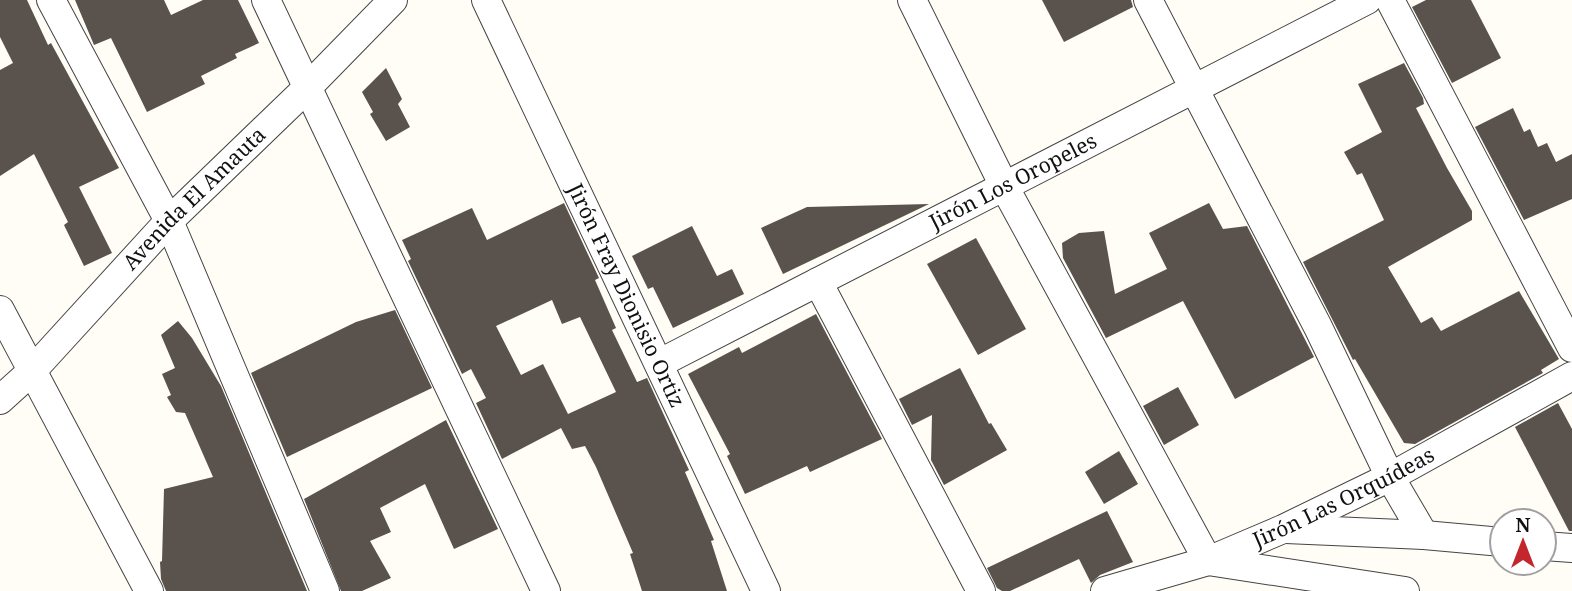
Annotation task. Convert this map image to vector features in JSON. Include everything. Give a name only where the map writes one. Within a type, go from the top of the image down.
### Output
[{"type":"street","points":[[51,0],[169,221],[325,591]]},
{"type":"street","points":[[266,0],[546,591]]},
{"type":"street","name":"Avenida El Amauta","points":[[0,400],[32,371],[169,221],[306,89],[393,0]]},
{"type":"street","name":"Jirón Fray Dionisio Ortiz","points":[[486,0],[766,591]]},
{"type":"street","points":[[912,0],[1004,186],[1208,561],[1405,591]]},
{"type":"street","points":[[1148,0],[1318,327],[1390,477],[1424,535]]},
{"type":"street","name":"Jirón Los Oropeles","points":[[660,363],[1367,0]]},
{"type":"street","points":[[1390,0],[1572,348]]},
{"type":"street","points":[[818,282],[981,591]]},
{"type":"street","points":[[0,310],[149,591]]},
{"type":"street","name":"Jirón Las Orquídeas","points":[[1105,591],[1208,561],[1283,529],[1390,477],[1572,376]]},
{"type":"street","points":[[1283,529],[1488,541]]},
{"type":"building","points":[[0,0],[27,0],[48,45],[51,43],[119,168],[79,187],[112,253],[84,266],[64,225],[68,222],[34,154],[0,176],[0,70],[13,63],[0,37]]},
{"type":"building","points":[[75,0],[164,0],[171,15],[203,0],[238,0],[259,43],[235,54],[237,58],[201,76],[205,84],[147,112],[111,38],[94,45]]},
{"type":"building","points":[[1042,0],[1131,0],[1133,7],[1064,42]]},
{"type":"building","points":[[1426,0],[1471,0],[1501,58],[1452,83],[1412,7]]},
{"type":"building","points":[[1404,63],[1423,98],[1424,104],[1416,108],[1472,211],[1472,220],[1388,267],[1421,323],[1432,317],[1441,331],[1519,291],[1559,359],[1541,370],[1543,373],[1415,444],[1404,443],[1355,359],[1353,360],[1303,262],[1384,220],[1362,173],[1357,175],[1344,152],[1382,132],[1358,84]]},
{"type":"building","points":[[386,68],[402,99],[398,104],[410,127],[386,141],[370,114],[373,112],[362,92]]},
{"type":"building","points":[[1513,108],[1524,132],[1530,129],[1538,147],[1547,143],[1556,162],[1572,154],[1572,199],[1524,220],[1475,127]]},
{"type":"building","points":[[564,203],[599,278],[595,280],[616,328],[612,330],[637,382],[647,378],[689,470],[685,472],[714,540],[711,541],[727,591],[642,591],[630,554],[633,553],[596,467],[585,446],[572,449],[561,428],[502,459],[476,403],[486,398],[471,369],[462,374],[408,261],[411,259],[402,240],[472,208],[487,240]],"holes":[[[552,300],[562,324],[580,317],[616,392],[568,414],[543,364],[521,375],[496,326]]]},
{"type":"building","points":[[1209,203],[1223,229],[1247,226],[1314,357],[1235,399],[1183,301],[1106,338],[1063,258],[1062,243],[1079,233],[1104,231],[1115,294],[1167,269],[1149,233]]},
{"type":"building","points":[[929,204],[783,274],[761,228],[807,207]]},
{"type":"building","points":[[692,226],[717,276],[732,269],[744,294],[673,328],[653,287],[648,289],[632,256]]},
{"type":"building","points":[[976,238],[1026,329],[978,355],[927,264]]},
{"type":"building","points":[[395,310],[432,388],[287,457],[251,373],[356,322]]},
{"type":"building","points":[[816,314],[882,439],[810,472],[807,466],[745,494],[727,456],[730,454],[688,374],[739,347],[742,353]]},
{"type":"building","points":[[178,321],[192,338],[221,386],[307,591],[166,591],[161,579],[160,562],[164,489],[213,477],[185,413],[176,412],[167,397],[171,395],[162,374],[175,368],[161,335]]},
{"type":"building","points":[[960,368],[989,424],[991,423],[1007,450],[944,485],[931,460],[932,415],[912,425],[899,399]]},
{"type":"building","points":[[1178,387],[1199,425],[1164,445],[1143,406]]},
{"type":"building","points":[[1558,403],[1572,429],[1572,531],[1569,531],[1515,427]]},
{"type":"building","points":[[446,420],[498,529],[454,549],[425,484],[380,508],[391,532],[370,541],[391,578],[362,591],[341,591],[304,499]]},
{"type":"building","points":[[1119,451],[1138,484],[1104,504],[1085,472]]},
{"type":"building","points":[[1107,511],[1133,562],[1100,575],[1091,583],[1079,559],[1010,591],[997,588],[987,568]]}]
